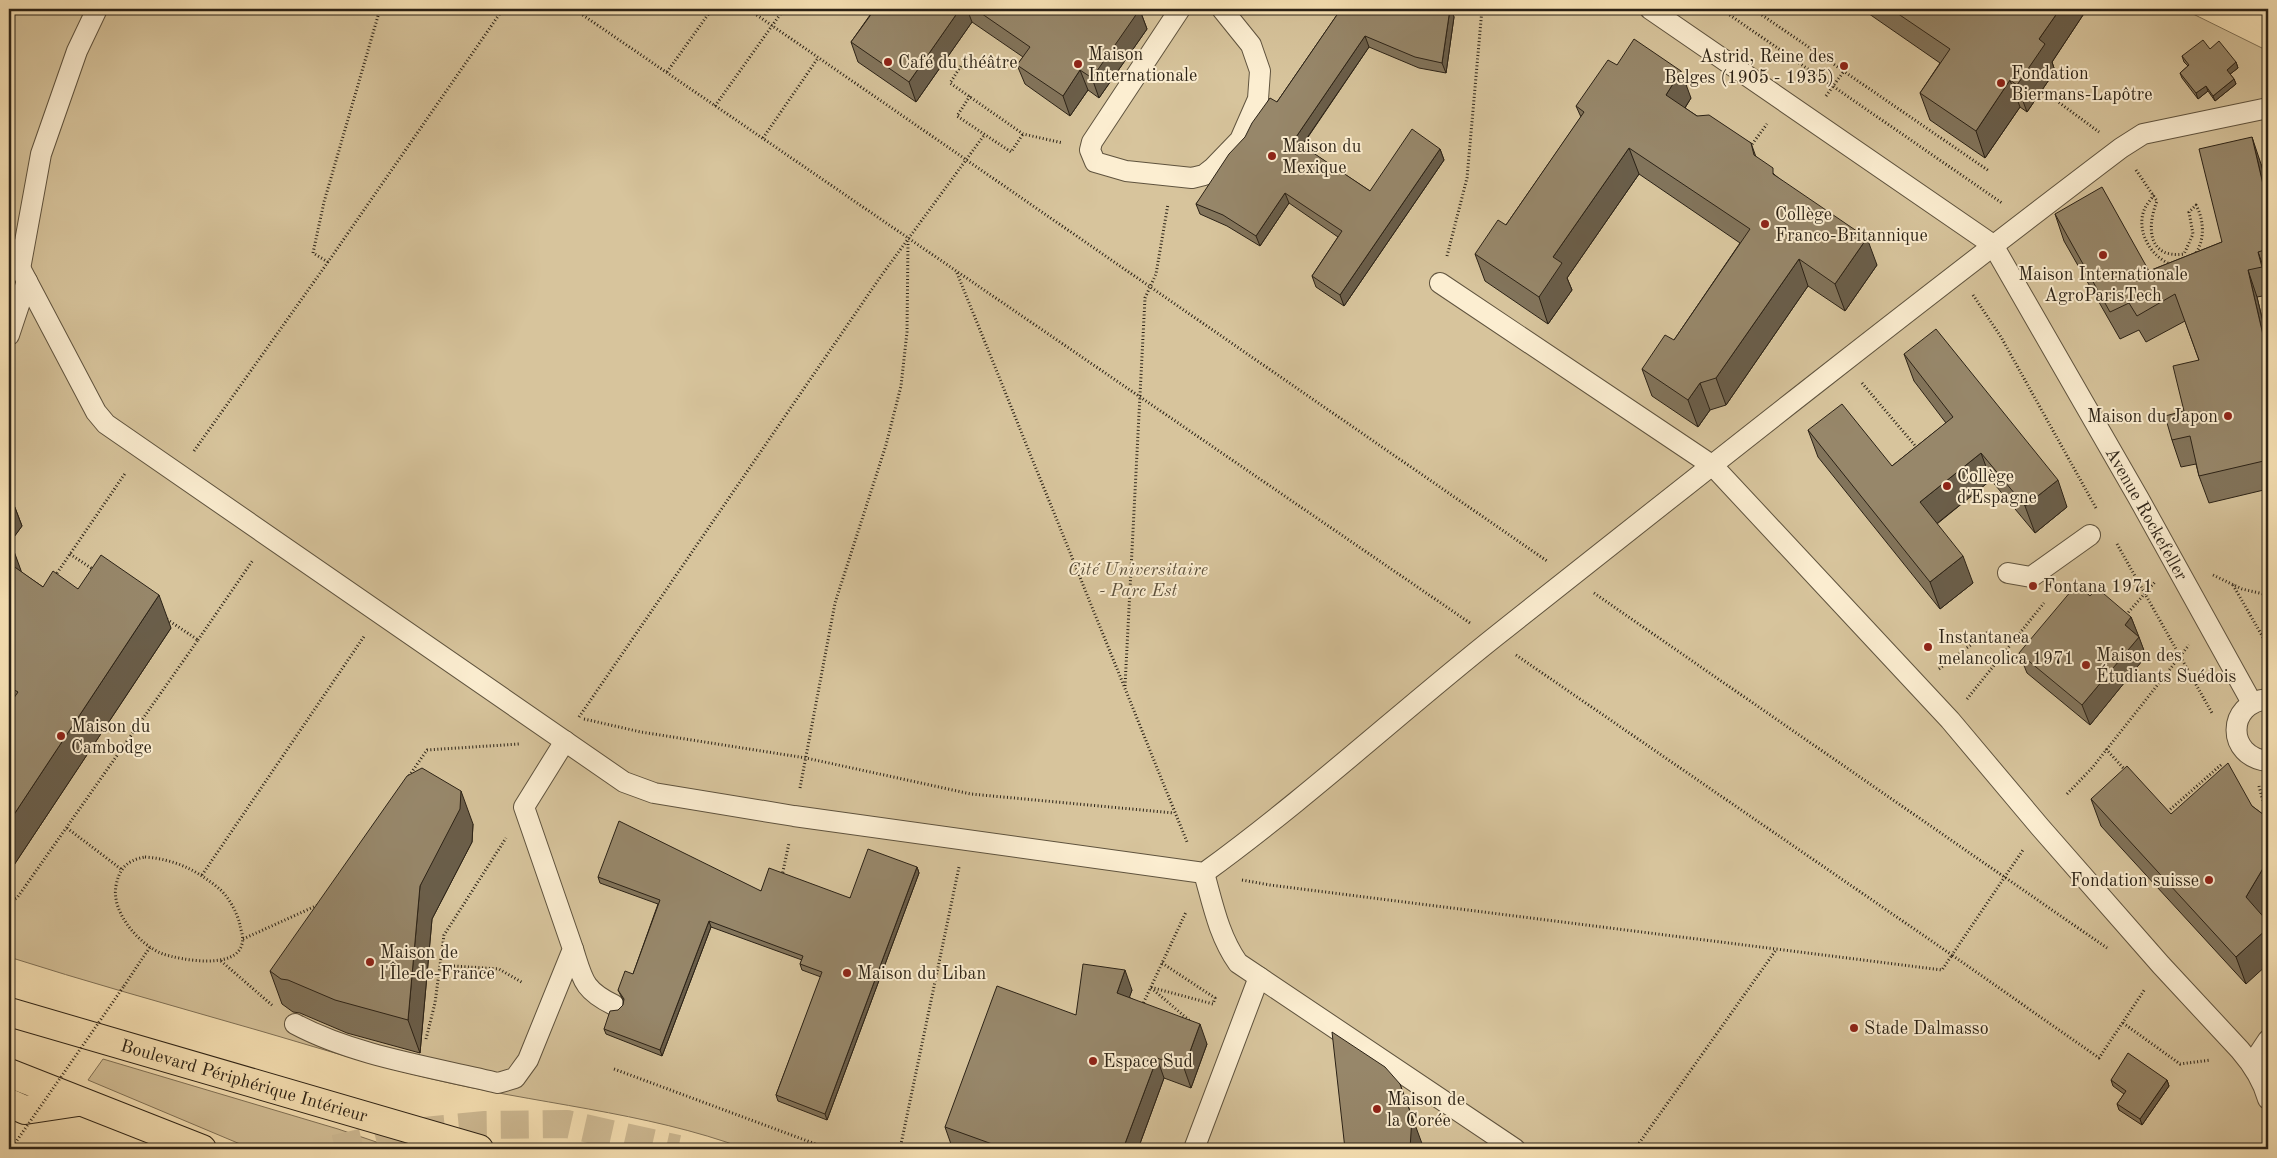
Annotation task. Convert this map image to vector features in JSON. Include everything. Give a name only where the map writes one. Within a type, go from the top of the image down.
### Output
[{"type":"highway","name":"Boulevard Périphérique Intérieur","points":[[9,1012],[479,1149]]},
{"type":"highway","points":[[9,1073],[202,1149]]},
{"type":"highway","points":[[9,1102],[25,1110],[79,1102]]},
{"type":"lane","points":[[9,335],[41,154],[70,68],[96,9]]},
{"type":"lane","points":[[1180,9],[1092,142],[1090,150],[1096,162],[1100,165],[1126,171],[1192,178],[1204,175],[1213,168],[1240,140],[1258,100],[1260,71],[1251,45],[1222,9]]},
{"type":"lane","name":"Avenue Rockefeller","points":[[1650,9],[1993,245],[2208,624],[2260,701],[2244,710],[2239,718],[2236,728],[2241,747]]},
{"type":"lane","points":[[9,247],[19,276],[96,412],[106,424],[624,782],[646,791],[794,816],[1204,873],[1249,841],[1493,639],[1571,577],[1993,245],[2121,148],[2143,134],[2268,108]]},
{"type":"lane","points":[[1440,283],[1713,466],[1950,720],[2040,828],[2161,965],[2246,1057],[2265,1088],[2268,1099]]},
{"type":"lane","points":[[2008,573],[2031,577],[2090,535]]},
{"type":"lane","points":[[565,741],[524,807],[587,987],[600,999],[614,1005]]},
{"type":"lane","points":[[2241,747],[2253,758],[2268,761]]},
{"type":"lane","points":[[1204,873],[1218,925],[1229,950],[1238,963],[1515,1149]]},
{"type":"lane","points":[[295,1024],[323,1037],[367,1051],[498,1082],[515,1078],[528,1060],[573,950]]},
{"type":"lane","points":[[1194,1149],[1259,976]]},
{"type":"lane","points":[[2246,1057],[2268,1040]]},
{"type":"path","points":[[328,262],[313,253],[324,202],[380,9]]},
{"type":"path","points":[[178,473],[328,262],[503,9]]},
{"type":"path","points":[[574,9],[908,240]]},
{"type":"path","points":[[667,72],[712,9]]},
{"type":"path","points":[[748,9],[2111,951]]},
{"type":"path","points":[[715,106],[784,9]]},
{"type":"path","points":[[1440,283],[1467,178],[1482,9]]},
{"type":"path","points":[[1721,9],[1977,185]]},
{"type":"path","points":[[1759,13],[1989,171]]},
{"type":"path","points":[[762,138],[818,58]]},
{"type":"path","points":[[961,66],[950,82],[1023,134],[1090,150]]},
{"type":"path","points":[[1837,81],[1844,71]]},
{"type":"path","points":[[2042,90],[2121,148]]},
{"type":"path","points":[[970,96],[957,116],[1011,152],[1023,134]]},
{"type":"path","points":[[985,134],[908,240],[578,718],[641,732],[806,758],[971,794],[1174,813]]},
{"type":"path","points":[[1746,153],[1750,148]]},
{"type":"path","points":[[1125,689],[1145,298],[1156,274],[1173,177]]},
{"type":"path","points":[[2174,266],[2161,261],[2149,247],[2142,231],[2144,210],[2154,195],[2158,201],[2151,216],[2150,235],[2160,250],[2172,256],[2184,254],[2188,248],[2193,234],[2189,212],[2196,205],[2202,216],[2202,242],[2194,256]]},
{"type":"path","points":[[782,877],[835,603],[886,445],[901,386],[907,332],[908,240]]},
{"type":"path","points":[[957,273],[1182,833],[1204,873]]},
{"type":"path","points":[[1878,402],[1922,455]]},
{"type":"path","points":[[50,584],[142,449]]},
{"type":"path","points":[[9,902],[17,898],[67,828],[269,537]]},
{"type":"path","points":[[70,554],[102,575]]},
{"type":"path","points":[[2120,621],[2174,562],[2203,571],[2242,589],[2268,595]]},
{"type":"path","points":[[2233,584],[2268,646]]},
{"type":"path","points":[[1950,720],[2048,598]]},
{"type":"path","points":[[158,613],[198,640]]},
{"type":"path","points":[[202,875],[379,614]]},
{"type":"path","points":[[2067,794],[2208,624]]},
{"type":"path","points":[[1918,685],[1988,632]]},
{"type":"path","points":[[404,782],[427,750],[565,741]]},
{"type":"path","points":[[2170,820],[2164,814],[2241,747]]},
{"type":"path","points":[[2106,749],[2132,778]]},
{"type":"path","points":[[420,1064],[435,1003],[444,936],[524,807]]},
{"type":"path","points":[[67,828],[121,869]]},
{"type":"path","points":[[900,1149],[965,840]]},
{"type":"path","points":[[155,858],[176,862],[202,875],[220,888],[233,907],[239,920],[243,938],[242,946],[237,952],[221,961],[181,958],[163,954],[150,947],[128,924],[117,906],[115,890],[121,869],[128,862],[137,859],[155,858]]},
{"type":"path","points":[[1204,873],[1270,886],[1942,970],[1952,955],[2099,1058],[2161,965]]},
{"type":"path","points":[[1139,1011],[1204,873]]},
{"type":"path","points":[[243,938],[320,904]]},
{"type":"path","points":[[11,1149],[150,947]]},
{"type":"path","points":[[1636,1149],[1776,950]]},
{"type":"path","points":[[221,961],[295,1024]]},
{"type":"path","points":[[1150,987],[1213,1004],[1215,998],[1162,963]]},
{"type":"path","points":[[440,965],[499,969],[523,983]]},
{"type":"path","points":[[1150,987],[1191,1022]]},
{"type":"path","points":[[2123,1023],[2180,1064],[2246,1057]]},
{"type":"path","points":[[614,1069],[829,1149]]},
{"type":"green space","name":"Cité Universitaire - Parc Est","points":[[9,9],[2183,9],[2268,51],[2268,1149],[746,1149],[707,1136],[629,1117],[468,1087],[404,1072],[9,957]]},
{"type":"green space","points":[[103,1059],[338,1129],[397,1149],[252,1149],[88,1080]]},
{"type":"building","points":[[875,9],[960,9],[909,82],[851,42]]},
{"type":"building","points":[[975,9],[1140,9],[1092,78],[1080,70],[1063,96],[1017,65],[1030,47]]},
{"type":"building","name":"Maison du Mexique","points":[[1341,9],[1450,9],[1442,63],[1415,57],[1365,36],[1294,140],[1370,191],[1412,129],[1440,149],[1340,295],[1312,276],[1342,231],[1285,193],[1256,236],[1223,215],[1196,204],[1229,154],[1245,137],[1252,123],[1270,98],[1277,102]]},
{"type":"building","name":"Fondation Biermans-Lapôtre","points":[[1891,9],[2060,9],[2039,39],[2045,44],[2017,85],[2010,80],[1976,131],[1920,93],[1950,49]]},
{"type":"building","name":"Collège Franco-Britannique","points":[[1634,39],[1681,71],[1666,95],[1697,116],[1709,115],[1751,143],[1754,155],[1773,168],[1773,174],[1867,238],[1835,284],[1799,259],[1716,378],[1700,383],[1688,400],[1642,369],[1665,335],[1674,340],[1750,229],[1629,148],[1553,257],[1562,263],[1539,297],[1475,254],[1498,220],[1506,225],[1584,112],[1576,106],[1608,60],[1617,65]]},
{"type":"building","points":[[2203,40],[2210,49],[2219,41],[2236,62],[2227,70],[2234,79],[2213,96],[2206,86],[2196,93],[2180,73],[2189,65],[2182,56]]},
{"type":"building","points":[[2252,137],[2268,206],[2268,249],[2258,252],[2262,267],[2248,270],[2263,335],[2268,333],[2268,460],[2199,476],[2190,436],[2172,440],[2165,416],[2184,411],[2173,366],[2199,360],[2175,294],[2137,316],[2129,303],[2110,312],[2055,214],[2102,187],[2149,271],[2222,242],[2199,149]]},
{"type":"building","name":"Collège d'Espagne","points":[[1936,329],[2058,480],[2025,506],[1981,453],[1920,502],[1963,556],[1930,582],[1808,430],[1842,404],[1892,466],[1953,417],[1904,354]]},
{"type":"building","name":"Maison du Cambodge","points":[[101,555],[159,595],[9,822],[9,705],[18,692],[9,687],[9,563],[43,587],[53,571],[78,589]]},
{"type":"building","name":"Maison des Étudiants Suédois","points":[[2077,584],[2090,596],[2097,588],[2131,617],[2125,625],[2139,637],[2082,705],[2019,653]]},
{"type":"building","name":"Fondation suisse","points":[[2228,763],[2252,806],[2268,818],[2268,860],[2246,897],[2268,922],[2268,928],[2236,957],[2091,799],[2127,766],[2171,814]]},
{"type":"building","name":"Maison de l'Île-de-France","points":[[422,768],[461,791],[460,809],[420,886],[408,1020],[335,1000],[288,980],[281,979],[270,971],[407,776]]},
{"type":"building","name":"Maison du Liban","points":[[619,821],[761,891],[769,868],[850,898],[868,849],[917,867],[825,1114],[776,1095],[822,972],[800,964],[803,956],[709,921],[660,1050],[604,1029],[610,1011],[618,1010],[623,1005],[624,999],[618,990],[625,971],[633,974],[660,900],[598,877]]},
{"type":"building","name":"Espace Sud","points":[[1083,964],[1125,970],[1117,993],[1200,1024],[1184,1068],[1157,1058],[1123,1149],[1006,1149],[945,1127],[997,986],[1076,1015]]},
{"type":"building","points":[[1332,1032],[1385,1067],[1400,1084],[1412,1117],[1410,1149],[1345,1149]]},
{"type":"building","points":[[2128,1053],[2167,1080],[2140,1119],[2117,1104],[2126,1091],[2111,1080]]},
{"type":"tunnel","points":[[335,1149],[403,1133],[485,1125],[567,1124],[678,1149]]},
{"type":"place","name":"Café du théâtre","points":[[888,62]]},
{"type":"place","name":"Maison Internationale","points":[[1078,64]]},
{"type":"place","name":"Astrid, Reine des Belges (1905 - 1935)","points":[[1844,66]]},
{"type":"place","name":"Fondation Biermans-Lapôtre","points":[[2001,83]]},
{"type":"place","name":"Maison du Mexique","points":[[1272,156]]},
{"type":"place","name":"Collège Franco-Britannique","points":[[1765,224]]},
{"type":"place","name":"Maison Internationale AgroParisTech","points":[[2103,255]]},
{"type":"place","name":"Maison du Japon","points":[[2228,416]]},
{"type":"place","name":"Collège d'Espagne","points":[[1947,486]]},
{"type":"place","name":"Fontana 1971","points":[[2033,586]]},
{"type":"place","name":"Instantanea melancolica 1971","points":[[1928,647]]},
{"type":"place","name":"Maison des Étudiants Suédois","points":[[2086,665]]},
{"type":"place","name":"Maison du Cambodge","points":[[61,736]]},
{"type":"place","name":"Fondation suisse","points":[[2209,880]]},
{"type":"place","name":"Maison de l'Île-de-France","points":[[370,962]]},
{"type":"place","name":"Maison du Liban","points":[[847,973]]},
{"type":"place","name":"Stade Dalmasso","points":[[1854,1028]]},
{"type":"place","name":"Espace Sud","points":[[1093,1061]]},
{"type":"place","name":"Maison de la Corée","points":[[1377,1109]]}]
